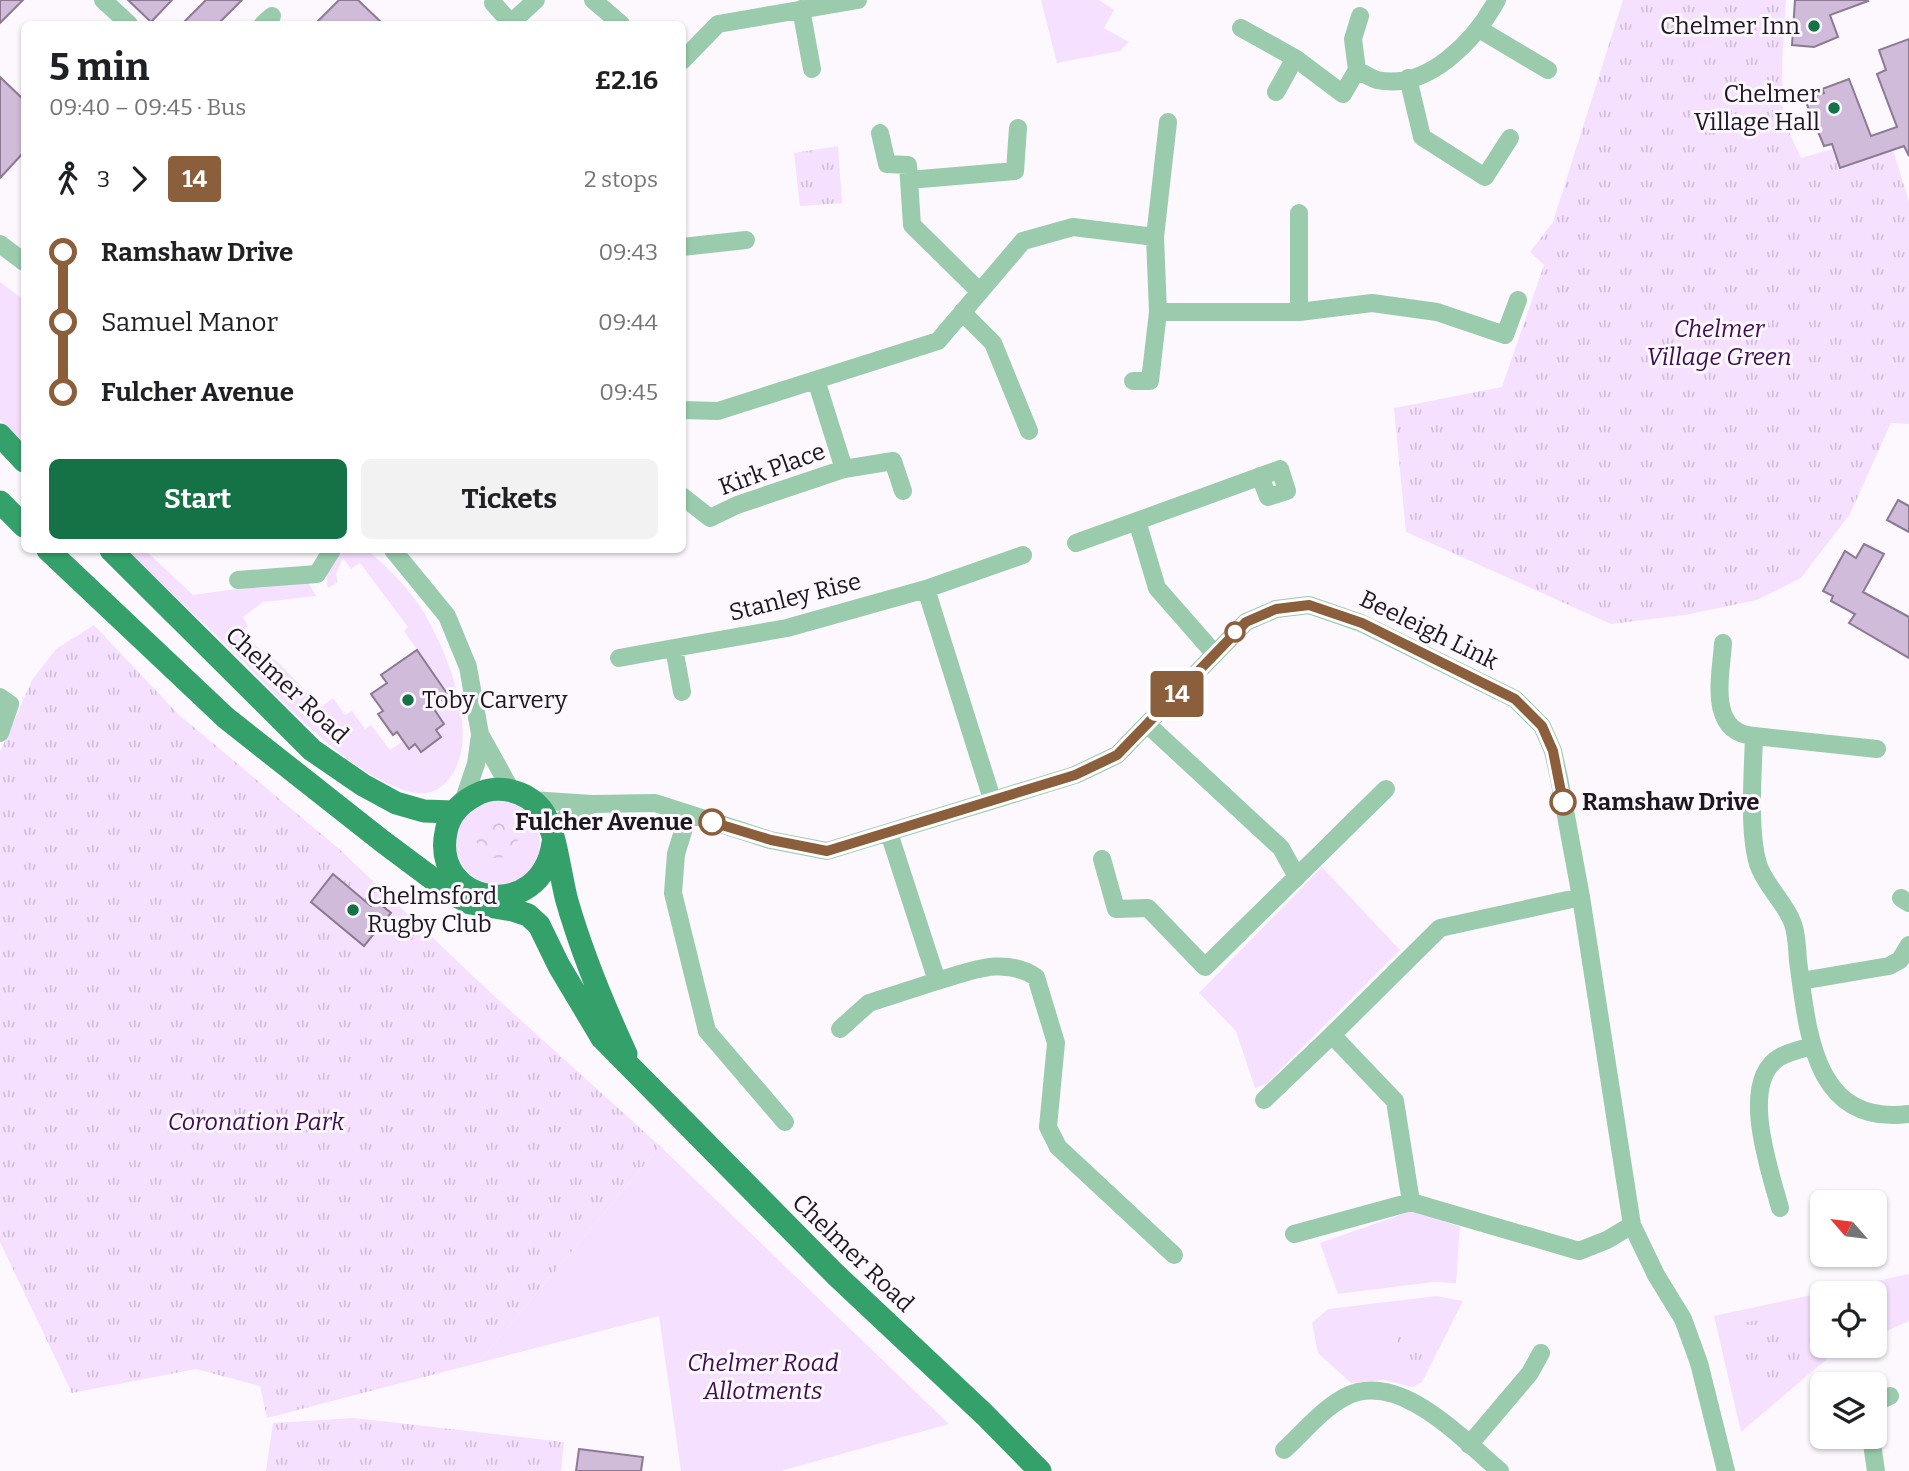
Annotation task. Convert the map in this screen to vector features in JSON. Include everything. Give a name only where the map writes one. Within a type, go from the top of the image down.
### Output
[{"type":"main road","points":[[0,435],[21,458]]},
{"type":"main road","points":[[0,503],[21,524]]},
{"type":"main road","name":"Chelmer Road","points":[[51,553],[226,718],[283,765],[453,894],[470,903],[513,909],[528,915],[539,925],[601,1038],[825,1265],[985,1415],[1040,1471]]},
{"type":"main road","name":"Chelmer Road","points":[[114,553],[312,750],[363,785],[396,803],[424,811],[458,807],[478,793],[494,789],[521,795],[542,811],[552,837],[587,963],[633,1070]]},
{"type":"main road","points":[[458,807],[446,830],[444,846],[454,874],[465,886]]},
{"type":"main road","name":"Chelmer Road","points":[[357,819],[399,841],[478,893],[527,897],[553,919],[585,1009]]},
{"type":"main road","points":[[507,897],[534,884],[544,872],[552,837]]},
{"type":"street","points":[[103,0],[126,21]]},
{"type":"street","points":[[514,21],[536,0]]},
{"type":"street","points":[[686,57],[718,24],[812,5],[858,0]]},
{"type":"street","points":[[1357,70],[1377,80],[1408,78],[1442,66],[1479,29],[1497,0]]},
{"type":"street","points":[[493,3],[510,21]]},
{"type":"street","points":[[604,3],[619,21]]},
{"type":"street","points":[[812,5],[812,69]]},
{"type":"street","points":[[1241,28],[1295,58],[1343,94],[1357,70],[1353,39],[1360,16]]},
{"type":"street","points":[[1479,29],[1548,70]]},
{"type":"street","points":[[1276,92],[1295,58]]},
{"type":"street","points":[[1408,78],[1422,137],[1485,177],[1510,138]]},
{"type":"street","points":[[1133,381],[1150,381],[1158,312],[1155,237],[1168,122]]},
{"type":"street","points":[[909,180],[1015,171],[1018,128]]},
{"type":"street","points":[[880,133],[887,164],[908,165],[912,225],[979,291]]},
{"type":"street","points":[[1299,213],[1299,312]]},
{"type":"street","points":[[686,410],[718,411],[938,341],[1023,241],[1073,227],[1155,237]]},
{"type":"street","points":[[686,247],[746,240]]},
{"type":"street","points":[[0,244],[21,260]]},
{"type":"street","points":[[1158,312],[1299,312],[1372,303],[1437,312],[1505,335],[1518,300]]},
{"type":"street","points":[[962,312],[993,343],[1029,431]]},
{"type":"street","name":"Kirk Place","points":[[816,380],[844,469]]},
{"type":"street","name":"Kirk Place","points":[[686,499],[710,518],[737,505],[844,469],[893,461],[903,491]]},
{"type":"street","points":[[1076,542],[1260,476]]},
{"type":"street","points":[[1137,521],[1157,588],[1214,653]]},
{"type":"street","points":[[238,580],[317,573],[330,553]]},
{"type":"street","points":[[395,553],[447,616],[468,667],[480,734],[501,777],[521,795]]},
{"type":"street","name":"Stanley Rise","points":[[619,658],[787,628],[926,589],[1024,555]]},
{"type":"street","points":[[926,589],[992,799]]},
{"type":"street","name":"Beeleigh Link","points":[[521,795],[592,804],[655,803],[771,840],[827,851],[1075,775],[1117,755],[1246,622],[1276,609],[1309,605],[1362,623],[1515,699],[1542,726],[1553,751],[1581,897],[1632,1224],[1656,1275],[1683,1319],[1699,1363],[1726,1471]]},
{"type":"street","points":[[1723,643],[1718,701],[1732,731],[1754,736],[1877,749]]},
{"type":"street","points":[[674,648],[682,692]]},
{"type":"street","points":[[0,697],[10,704],[0,733]]},
{"type":"street","points":[[1147,724],[1281,848],[1297,877]]},
{"type":"street","points":[[458,807],[476,764],[480,734]]},
{"type":"street","points":[[1754,736],[1752,803],[1758,865],[1793,923],[1812,1046],[1836,1093],[1863,1113],[1885,1117],[1909,1114]]},
{"type":"street","points":[[1102,859],[1116,909],[1148,908],[1205,967],[1387,789]]},
{"type":"street","name":"Beeleigh Link","points":[[552,837],[567,816],[592,804]]},
{"type":"street","points":[[688,815],[676,854],[673,893],[708,1031],[785,1122]]},
{"type":"street","points":[[889,833],[937,981]]},
{"type":"street","points":[[1264,1100],[1440,928],[1581,897]]},
{"type":"street","points":[[1801,981],[1889,966],[1900,960],[1909,945]]},
{"type":"street","points":[[841,1029],[869,1003],[992,965],[1020,966],[1036,977],[1056,1043],[1048,1127],[1058,1147],[1174,1255]]},
{"type":"street","points":[[1332,1035],[1395,1101],[1411,1202]]},
{"type":"street","points":[[1780,1208],[1764,1150],[1758,1101],[1764,1074],[1779,1057],[1812,1046]]},
{"type":"street","points":[[1294,1234],[1411,1202],[1578,1251],[1600,1243],[1632,1224]]},
{"type":"street","points":[[1469,1445],[1530,1373],[1541,1353]]},
{"type":"street","points":[[1284,1450],[1345,1397],[1373,1390],[1404,1396],[1421,1406],[1500,1471]]},
{"type":"street","points":[[1872,1449],[1875,1471]]},
{"type":"green space","points":[[1041,0],[1099,0],[1114,10],[1104,28],[1129,42],[1120,51],[1057,63]]},
{"type":"green space","name":"Chelmer Village Green","points":[[1623,0],[1786,0],[1782,62],[1783,119],[1801,158],[1832,149],[1839,170],[1893,150],[1909,202],[1909,424],[1891,423],[1850,514],[1801,578],[1757,600],[1685,615],[1611,624],[1406,532],[1394,408],[1502,387],[1544,265],[1530,252],[1553,222]]},
{"type":"green space","points":[[838,146],[842,203],[800,206],[794,153]]},
{"type":"green space","points":[[0,282],[21,298],[21,442],[0,420]]},
{"type":"green space","points":[[129,553],[148,553],[193,595],[306,579],[316,596],[263,602],[243,617],[248,626],[240,634],[278,662],[321,707],[333,698],[345,715],[352,711],[365,729],[371,725],[390,750],[403,741],[409,748],[415,744],[421,751],[441,737],[436,730],[444,724],[432,706],[448,694],[404,631],[408,627],[360,563],[351,569],[343,558],[336,574],[338,582],[328,588],[328,571],[342,553],[370,553],[409,592],[421,608],[441,646],[450,668],[462,717],[459,761],[449,779],[436,790],[425,793],[407,791],[383,782],[359,767],[310,728]]},
{"type":"green space","name":"Coronation Park","points":[[94,625],[178,714],[338,848],[493,995],[660,1146],[478,1363],[267,1418],[260,1386],[196,1369],[72,1393],[0,1242],[0,752],[32,680],[56,649]]},
{"type":"green space","points":[[498,801],[514,804],[528,813],[537,827],[540,843],[537,859],[528,873],[514,882],[498,885],[482,882],[468,873],[459,859],[456,843],[459,827],[468,813],[482,804]]},
{"type":"green space","points":[[497,816],[512,822],[518,837],[512,852],[497,858],[482,852],[476,837],[482,822]]},
{"type":"green space","points":[[1322,867],[1400,950],[1266,1084],[1255,1088],[1236,1031],[1199,993]]},
{"type":"green space","name":"Chelmer Road Allotments","points":[[660,1146],[949,1424],[781,1471],[681,1471],[659,1316],[478,1363]]},
{"type":"green space","points":[[1414,1210],[1460,1227],[1456,1283],[1433,1282],[1338,1294],[1320,1243]]},
{"type":"green space","points":[[1909,1274],[1909,1321],[1887,1331],[1887,1281],[1876,1281]]},
{"type":"green space","points":[[1810,1295],[1810,1358],[1828,1358],[1741,1432],[1714,1316]]},
{"type":"green space","points":[[1437,1296],[1463,1301],[1422,1382],[1413,1387],[1384,1380],[1351,1383],[1318,1353],[1312,1323],[1328,1309]]},
{"type":"green space","points":[[1770,1319],[1810,1339],[1810,1358],[1813,1358],[1768,1396],[1752,1380],[1743,1364],[1740,1345],[1746,1322]]},
{"type":"green space","points":[[1401,1332],[1409,1332],[1431,1347],[1420,1368],[1405,1368],[1392,1361],[1392,1351]]},
{"type":"green space","points":[[354,1418],[564,1442],[561,1471],[266,1471],[273,1423]]},
{"type":"building","points":[[0,0],[23,0],[0,23]]},
{"type":"building","points":[[128,0],[172,0],[152,21]]},
{"type":"building","points":[[206,0],[242,0],[221,21],[185,21]]},
{"type":"building","points":[[339,0],[358,0],[380,21],[318,21]]},
{"type":"building","name":"Chelmer Inn","points":[[1795,0],[1868,1],[1830,15],[1838,37],[1814,47],[1792,45]]},
{"type":"building","points":[[1909,39],[1909,156],[1904,146],[1840,168],[1832,144],[1824,146],[1805,100],[1824,93],[1822,89],[1849,79],[1871,136],[1897,127],[1877,74],[1886,70],[1879,50]]},
{"type":"building","points":[[0,77],[21,97],[21,155],[0,178]]},
{"type":"building","points":[[1898,500],[1909,506],[1909,532],[1887,520]]},
{"type":"building","points":[[1864,544],[1884,554],[1863,592],[1909,617],[1909,658],[1849,623],[1855,614],[1831,601],[1833,596],[1823,591],[1845,551],[1856,558]]},
{"type":"building","name":"Toby Carvery","points":[[417,650],[448,695],[432,706],[444,724],[436,730],[441,737],[421,752],[415,744],[409,749],[397,732],[393,735],[378,714],[383,711],[371,694],[387,683],[381,675]]},
{"type":"building","name":"Chelmsford Rugby Club","points":[[333,874],[371,906],[375,900],[391,913],[364,946],[311,902]]},
{"type":"building","points":[[579,1449],[643,1457],[641,1471],[576,1471]]},
{"type":"bus line","name":"14","points":[[712,822],[771,840],[827,851],[1075,775],[1117,755],[1246,622],[1276,609],[1309,605],[1362,623],[1515,699],[1542,726],[1553,751],[1563,802]]},
{"type":"place","name":"Chelmer Inn","points":[[1814,26]]},
{"type":"place","name":"Chelmer Village Hall","points":[[1834,108]]},
{"type":"place","name":"Toby Carvery","points":[[408,700]]},
{"type":"place","name":"Ramshaw Drive","points":[[1563,802]]},
{"type":"place","name":"Fulcher Avenue","points":[[712,822]]},
{"type":"place","name":"Chelmsford Rugby Club","points":[[353,910]]}]
